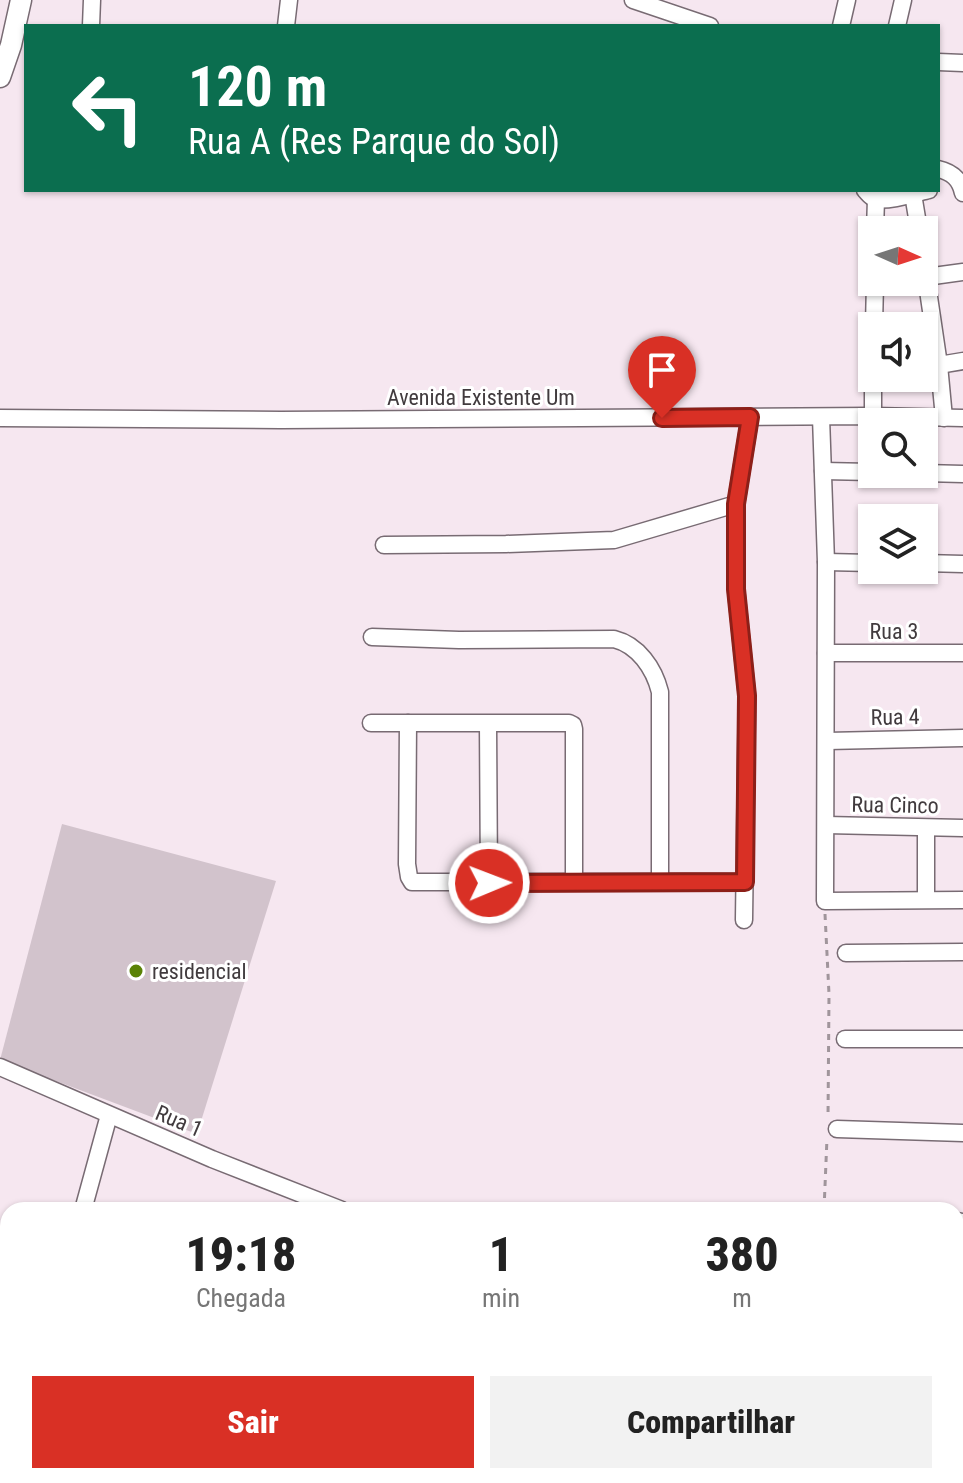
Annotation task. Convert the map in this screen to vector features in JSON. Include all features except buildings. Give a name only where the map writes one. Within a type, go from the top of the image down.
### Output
[{"type":"main road","points":[[0,77],[19,46],[21,0]]},
{"type":"street","points":[[91,24],[92,0]]},
{"type":"street","points":[[286,24],[289,0]]},
{"type":"street","points":[[633,0],[704,24]]},
{"type":"street","points":[[841,24],[847,0]]},
{"type":"street","points":[[897,24],[903,0]]},
{"type":"street","points":[[940,62],[963,63]]},
{"type":"street","points":[[940,170],[953,175],[962,186]]},
{"type":"street","points":[[940,188],[962,186]]},
{"type":"street","points":[[873,216],[870,194],[921,192],[920,216]]},
{"type":"street","points":[[938,271],[963,272]]},
{"type":"street","points":[[929,296],[944,418]]},
{"type":"street","points":[[939,365],[963,361]]},
{"type":"street","name":"Avenida Existente Um","points":[[0,418],[312,420],[858,416]]},
{"type":"street","points":[[744,920],[747,696],[736,589],[736,504],[750,417]]},
{"type":"street","points":[[821,417],[826,562],[825,901],[963,900]]},
{"type":"street","name":"Avenida Existente Um","points":[[938,418],[963,418]]},
{"type":"street","points":[[823,471],[858,472]]},
{"type":"street","points":[[938,473],[963,474]]},
{"type":"street","points":[[384,545],[614,540],[736,504]]},
{"type":"street","points":[[826,562],[858,563]]},
{"type":"street","points":[[938,563],[963,564]]},
{"type":"street","points":[[372,637],[614,639],[632,647],[652,670],[660,692],[660,881]]},
{"type":"street","name":"Rua 3","points":[[826,653],[963,653]]},
{"type":"street","points":[[371,723],[573,725],[574,881]]},
{"type":"street","points":[[408,723],[407,864],[409,879],[415,882],[745,882]]},
{"type":"street","points":[[488,724],[489,883]]},
{"type":"street","name":"Rua 4","points":[[827,741],[963,738]]},
{"type":"street","name":"Rua Cinco","points":[[826,825],[963,828]]},
{"type":"street","points":[[926,828],[926,899]]},
{"type":"street","points":[[846,953],[963,952]]},
{"type":"street","points":[[845,1039],[963,1039]]},
{"type":"street","name":"Rua 1","points":[[0,1067],[212,1159],[322,1202]]},
{"type":"street","points":[[85,1202],[109,1115]]},
{"type":"street","points":[[831,1129],[963,1133]]},
{"type":"path","points":[[825,901],[831,1129],[825,1202]]},
{"type":"place","name":"residencial","points":[[136,971]]},
{"type":"route","points":[[489,883],[745,882],[747,696],[736,589],[736,504],[750,417],[662,418]]}]
